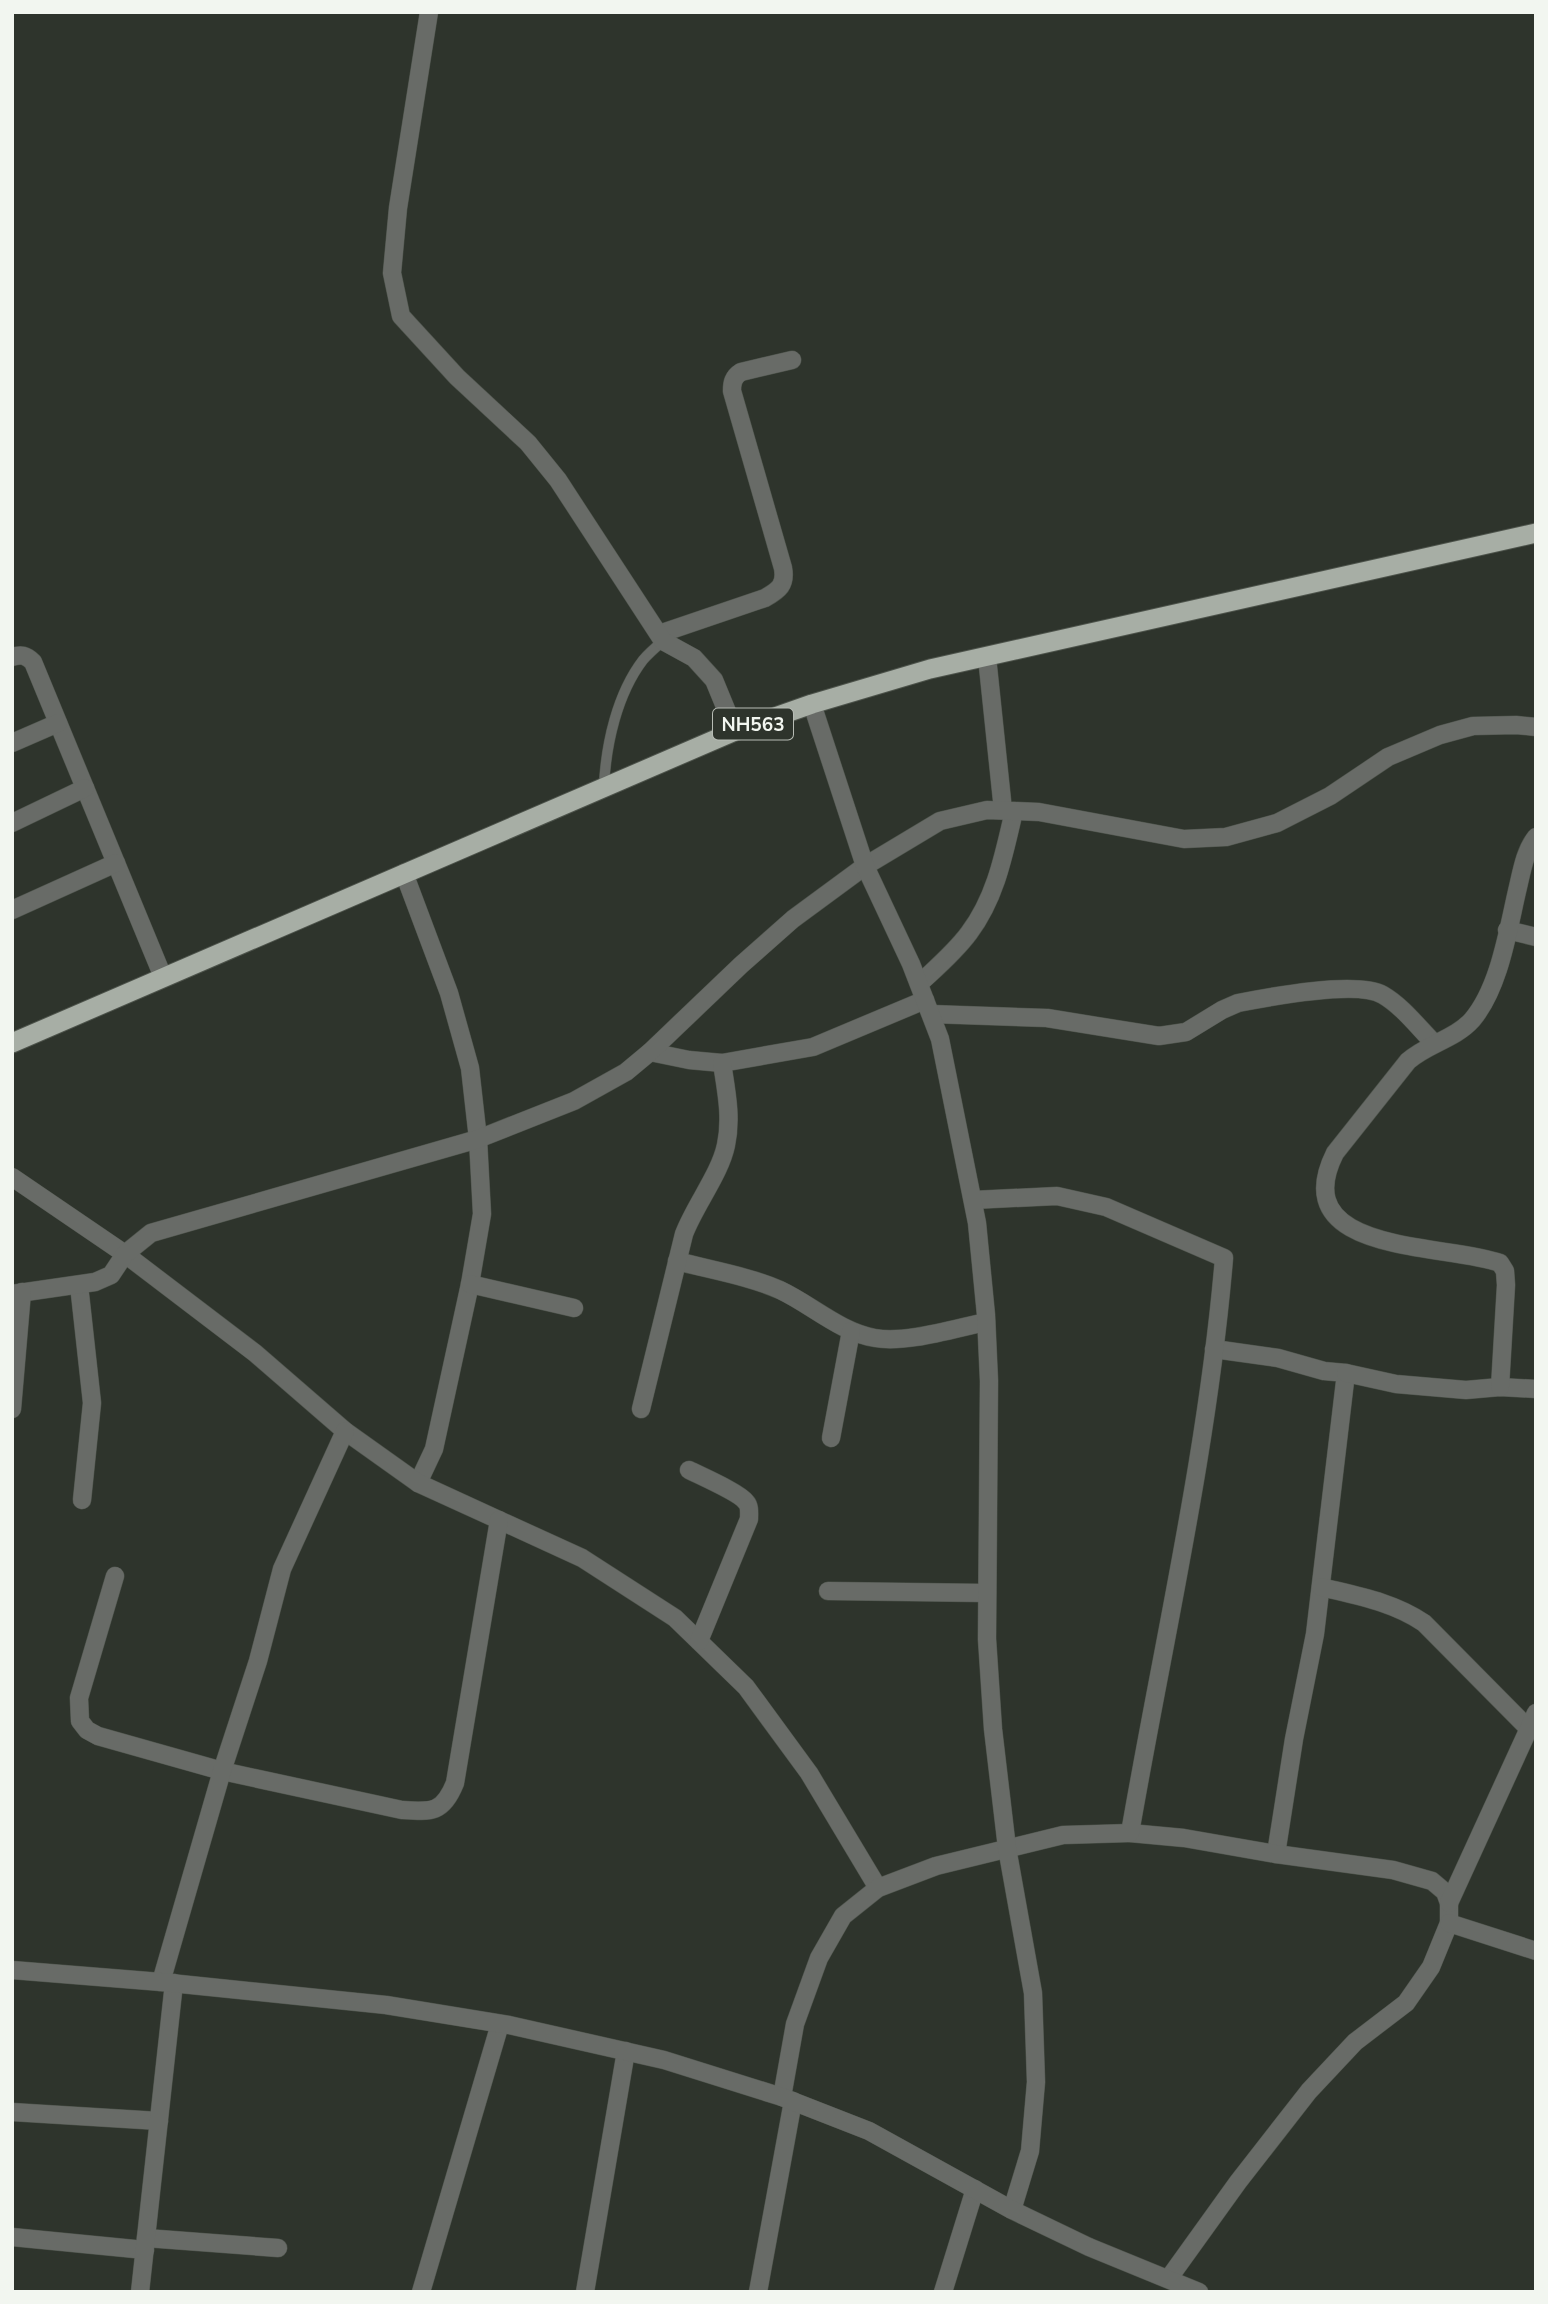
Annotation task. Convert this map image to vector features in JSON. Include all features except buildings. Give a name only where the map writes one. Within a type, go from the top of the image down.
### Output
[{"type":"highway","name":"NH563","points":[[12,1043],[604,786],[735,731],[812,704],[930,669],[1536,533]]},
{"type":"street","points":[[429,12],[398,208],[393,273],[401,316],[457,377],[528,443],[558,480],[661,637],[694,658],[714,680],[735,731]]},
{"type":"street","points":[[661,637],[765,598],[782,586],[785,578],[783,568],[732,384],[735,376],[741,372],[792,360]]},
{"type":"street","points":[[12,657],[28,656],[33,662],[163,977]]},
{"type":"street","points":[[925,999],[989,902],[1002,865],[1008,810],[987,657]]},
{"type":"street","points":[[812,704],[864,866],[925,999],[940,1039],[977,1223],[989,1381],[987,1639],[993,1729],[1007,1848],[1033,1993],[1036,2082],[1030,2151],[1012,2210]]},
{"type":"street","points":[[12,743],[58,723]]},
{"type":"street","points":[[12,1409],[17,1293],[95,1282],[111,1275],[125,1254],[150,1233],[478,1139],[574,1101],[626,1072],[793,919],[864,866],[940,821],[986,810],[1039,811],[1184,839],[1226,837],[1277,824],[1330,796],[1388,757],[1440,735],[1473,726],[1536,727]]},
{"type":"street","points":[[12,823],[85,789]]},
{"type":"street","points":[[1500,1387],[1506,1286],[1505,1270],[1500,1263],[1371,1238],[1350,1229],[1329,1206],[1324,1182],[1335,1153],[1408,1061],[1470,1022],[1482,1007],[1491,988],[1529,845],[1536,837]]},
{"type":"street","points":[[12,910],[116,863]]},
{"type":"street","points":[[404,873],[449,993],[470,1068],[478,1139],[482,1214],[470,1284],[434,1449],[418,1483]]},
{"type":"street","points":[[1507,930],[1536,937]]},
{"type":"street","points":[[650,1052],[722,1063],[813,1047],[925,999],[1159,1036],[1186,1032],[1238,1003],[1348,988],[1380,993],[1392,1001],[1434,1043]]},
{"type":"street","points":[[641,1409],[677,1261],[692,1213],[726,1147],[729,1110],[722,1063]]},
{"type":"street","points":[[12,1177],[125,1254],[255,1353],[345,1431],[418,1483],[582,1558],[676,1618],[746,1686],[809,1773],[878,1888]]},
{"type":"street","points":[[973,1200],[1057,1196],[1106,1208],[1224,1258],[1214,1349],[1188,1518],[1130,1833]]},
{"type":"street","points":[[677,1261],[760,1283],[778,1290],[851,1331],[875,1338],[909,1338],[986,1322]]},
{"type":"street","points":[[470,1284],[574,1308]]},
{"type":"street","points":[[79,1285],[92,1403],[82,1500]]},
{"type":"street","points":[[831,1438],[851,1331]]},
{"type":"street","points":[[1214,1349],[1278,1358],[1324,1371],[1396,1384],[1466,1390],[1500,1387],[1536,1389]]},
{"type":"street","points":[[1276,1854],[1321,1587],[1346,1373]]},
{"type":"street","points":[[140,2292],[159,2121],[167,1982],[222,1771],[258,1661],[282,1569],[345,1431]]},
{"type":"street","points":[[689,1470],[739,1496],[747,1502],[749,1510],[749,1519],[699,1641]]},
{"type":"street","points":[[114,1576],[79,1698],[80,1721],[87,1730],[98,1736],[222,1771],[402,1810],[424,1811],[439,1808],[448,1800],[455,1783],[499,1520]]},
{"type":"street","points":[[1321,1587],[1380,1601],[1405,1611],[1424,1623],[1532,1721],[1448,1903]]},
{"type":"street","points":[[828,1591],[987,1593]]},
{"type":"street","points":[[758,2292],[788,2099],[795,2024],[819,1958],[844,1916],[878,1888],[936,1866],[1007,1848],[1063,1836],[1130,1833],[1184,1838],[1393,1870],[1432,1881],[1445,1892],[1449,1923],[1431,1967],[1406,2003],[1356,2042],[1309,2091],[1238,2182],[1169,2278]]},
{"type":"street","points":[[1449,1923],[1536,1951]]},
{"type":"street","points":[[12,1970],[167,1982],[386,2005],[500,2024],[664,2060],[788,2099],[869,2131],[1012,2210],[1089,2247],[1199,2292]]},
{"type":"street","points":[[421,2292],[500,2024]]},
{"type":"street","points":[[585,2292],[626,2051]]},
{"type":"street","points":[[12,2112],[159,2121]]},
{"type":"street","points":[[943,2292],[975,2189]]},
{"type":"street","points":[[12,2237],[278,2248]]},
{"type":"lane","points":[[604,786],[606,755],[613,726],[630,680],[661,637]]}]
